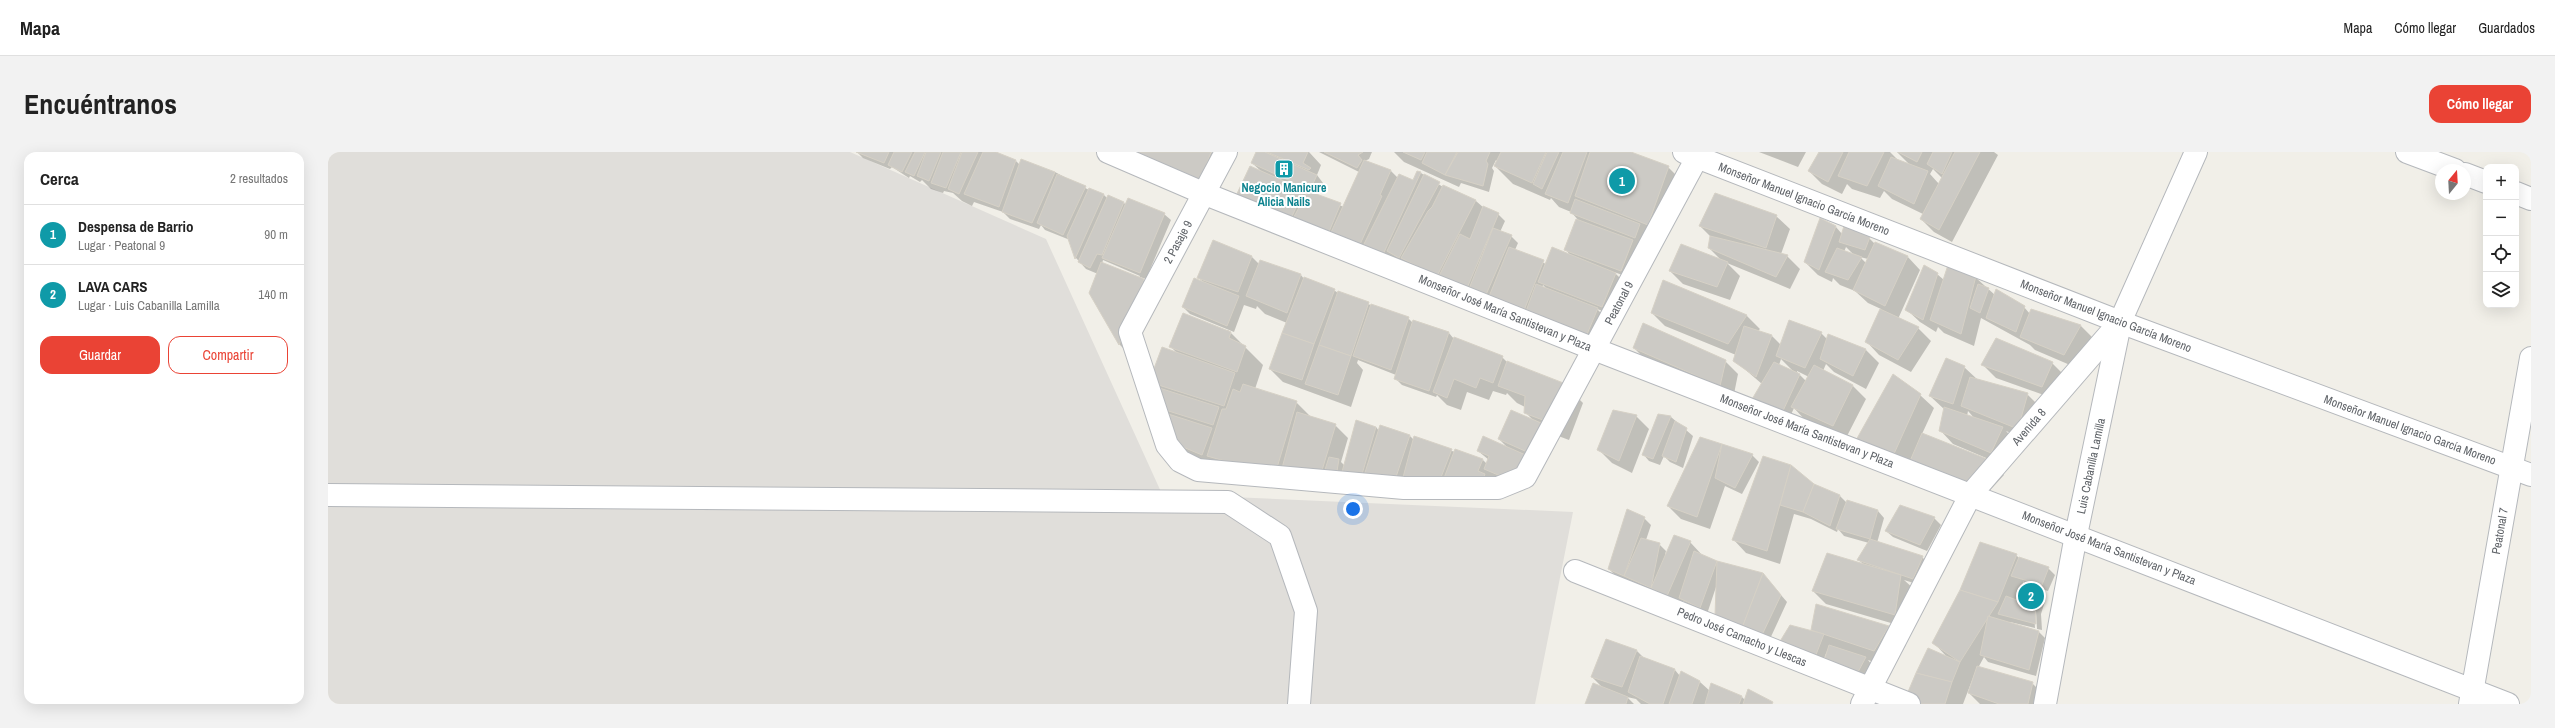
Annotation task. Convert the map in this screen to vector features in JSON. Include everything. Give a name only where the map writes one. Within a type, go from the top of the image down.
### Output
[{"type":"street","name":"Monseñor José María Santistevan y Plaza","points":[[1108,152],[1203,193],[1594,349],[2076,535],[2471,697],[2508,704]]},
{"type":"street","name":"2 Pasaje 9","points":[[1130,332],[1226,152]]},
{"type":"street","name":"Avenida 8","points":[[1865,696],[1971,494],[2120,322],[2196,152]]},
{"type":"street","points":[[2407,152],[2438,164]]},
{"type":"street","name":"Monseñor Manuel Ignacio García Moreno","points":[[1694,154],[2120,322],[2521,471]]},
{"type":"street","name":"Peatonal 9","points":[[1130,332],[1167,445],[1180,461],[1198,470],[1404,488],[1498,488],[1525,477],[1538,455],[1694,154]]},
{"type":"street","points":[[2471,176],[2483,181]]},
{"type":"street","points":[[2519,194],[2531,199]]},
{"type":"street","name":"Luis Cabanilla Lamilla","points":[[2045,704],[2076,535],[2120,322]]},
{"type":"street","name":"Peatonal 7","points":[[2471,697],[2521,471],[2531,358]]},
{"type":"street","points":[[328,495],[1228,502],[1280,536],[1306,611],[1299,704]]},
{"type":"street","name":"Pedro José Camacho y Llescas","points":[[1575,571],[1865,696],[1909,704]]},
{"type":"shaded area","points":[[328,152],[850,152],[1046,239],[1162,494],[1573,512],[1535,704],[328,704]]},
{"type":"building","points":[[856,152],[889,152],[884,163]]},
{"type":"building","points":[[894,152],[912,152],[902,172],[888,165]]},
{"type":"building","points":[[915,152],[925,152],[914,176],[905,172]]},
{"type":"building","points":[[926,152],[941,152],[929,181],[917,176]]},
{"type":"building","points":[[943,152],[961,152],[946,188],[931,183]]},
{"type":"building","points":[[962,152],[978,152],[959,194],[948,189]]},
{"type":"building","points":[[983,152],[996,152],[1016,160],[999,207],[964,194]]},
{"type":"building","points":[[1119,152],[1211,152],[1198,187]]},
{"type":"building","name":"Negocio Manicure Alicia Nails","points":[[1256,152],[1265,152],[1317,175],[1310,190],[1251,163]]},
{"type":"building","points":[[1267,152],[1308,152],[1303,163],[1311,168],[1309,170]]},
{"type":"building","points":[[1324,152],[1363,152],[1358,155],[1362,160],[1357,168]]},
{"type":"building","points":[[1403,152],[1425,152],[1421,160]]},
{"type":"building","points":[[1427,152],[1457,152],[1445,175],[1422,163]]},
{"type":"building","points":[[1458,152],[1490,152],[1486,161],[1488,164],[1483,186],[1445,175]]},
{"type":"building","points":[[1501,152],[1546,152],[1532,183],[1494,166]]},
{"type":"building","points":[[1547,152],[1559,152],[1542,189],[1533,184]]},
{"type":"building","points":[[1563,152],[1587,152],[1568,203],[1545,194]]},
{"type":"building","points":[[1590,152],[1631,152],[1669,166],[1648,225],[1575,196]]},
{"type":"building","points":[[1819,152],[1843,152],[1828,182],[1808,171]]},
{"type":"building","points":[[1849,152],[1884,152],[1867,186],[1838,176]]},
{"type":"building","points":[[1898,152],[1922,152],[1917,162]]},
{"type":"building","points":[[1933,152],[1952,152],[1942,174],[1927,164]]},
{"type":"building","points":[[1955,152],[1980,152],[1939,230],[1920,219]]},
{"type":"building","points":[[1891,157],[1928,171],[1914,204],[1878,186]]},
{"type":"building","points":[[1021,159],[1055,172],[1032,223],[1002,212]]},
{"type":"building","points":[[1364,160],[1391,170],[1380,195],[1382,196],[1357,251],[1328,239]]},
{"type":"building","points":[[1250,166],[1304,190],[1289,223],[1234,200]]},
{"type":"building","points":[[1417,171],[1421,172],[1381,259],[1361,250],[1399,174],[1413,180]]},
{"type":"building","points":[[1057,174],[1086,186],[1063,235],[1037,223]]},
{"type":"building","points":[[1424,174],[1440,182],[1399,258],[1387,251]]},
{"type":"building","points":[[1443,185],[1476,200],[1437,276],[1401,258],[1428,211],[1432,207]]},
{"type":"building","points":[[1089,188],[1104,194],[1075,259],[1067,236]]},
{"type":"building","points":[[1308,191],[1341,203],[1326,239],[1290,224]]},
{"type":"building","points":[[1715,193],[1777,215],[1766,248],[1699,226]]},
{"type":"building","points":[[1108,195],[1124,202],[1102,255],[1097,254],[1090,268],[1078,262]]},
{"type":"building","points":[[1128,198],[1165,213],[1140,273],[1102,258]]},
{"type":"building","points":[[1575,199],[1640,224],[1635,238],[1570,213]]},
{"type":"building","points":[[1483,206],[1499,213],[1467,288],[1439,276],[1460,234],[1470,239]]},
{"type":"building","points":[[1820,218],[1836,226],[1819,270],[1804,262]]},
{"type":"building","points":[[1576,219],[1633,240],[1621,271],[1564,250]]},
{"type":"building","points":[[1844,226],[1870,237],[1865,250],[1839,242]]},
{"type":"building","points":[[1493,228],[1512,235],[1485,297],[1469,289]]},
{"type":"building","points":[[1710,236],[1788,255],[1776,277],[1708,248]]},
{"type":"building","points":[[1213,240],[1252,256],[1238,292],[1197,278]]},
{"type":"building","points":[[1875,242],[1908,256],[1885,306],[1853,290]]},
{"type":"building","points":[[1681,244],[1728,262],[1717,287],[1669,271]]},
{"type":"building","points":[[1509,247],[1544,260],[1523,313],[1488,299]]},
{"type":"building","points":[[1552,247],[1616,273],[1602,307],[1538,282]]},
{"type":"building","points":[[1837,248],[1862,257],[1848,280],[1825,272]]},
{"type":"building","points":[[1260,260],[1301,274],[1287,313],[1246,296]]},
{"type":"building","points":[[1101,262],[1144,279],[1119,345],[1089,293]]},
{"type":"building","points":[[1924,265],[1938,273],[1923,320],[1905,310]]},
{"type":"building","points":[[1948,265],[1976,276],[1961,334],[1930,320]]},
{"type":"building","points":[[1304,277],[1335,289],[1314,344],[1282,333]]},
{"type":"building","points":[[1194,278],[1239,296],[1227,326],[1182,307]]},
{"type":"building","points":[[1663,280],[1747,315],[1728,344],[1651,313]]},
{"type":"building","points":[[1536,284],[1598,308],[1585,339],[1525,314]]},
{"type":"building","points":[[1978,284],[1989,288],[1980,313],[1970,308]]},
{"type":"building","points":[[1996,289],[2025,306],[2016,332],[1986,318]]},
{"type":"building","points":[[1338,291],[1369,302],[1351,356],[1319,345]]},
{"type":"building","points":[[1371,304],[1409,317],[1391,370],[1353,356]]},
{"type":"building","points":[[1880,309],[1919,327],[1898,360],[1865,342]]},
{"type":"building","points":[[2031,309],[2081,325],[2064,355],[2020,337]]},
{"type":"building","points":[[1183,313],[1231,332],[1229,338],[1246,346],[1237,372],[1169,347]]},
{"type":"building","points":[[1413,320],[1449,332],[1429,391],[1394,379]]},
{"type":"building","points":[[1789,320],[1822,332],[1805,368],[1776,356]]},
{"type":"building","points":[[1643,323],[1726,360],[1720,386],[1633,348]]},
{"type":"building","points":[[1744,326],[1772,335],[1756,377],[1733,361]]},
{"type":"building","points":[[1282,333],[1314,344],[1302,380],[1269,369]]},
{"type":"building","points":[[1828,334],[1866,349],[1853,376],[1820,359]]},
{"type":"building","points":[[1454,337],[1503,356],[1493,383],[1480,378],[1476,388],[1454,379],[1447,398],[1433,392]]},
{"type":"building","points":[[1996,338],[2053,362],[2042,387],[1981,365]]},
{"type":"building","points":[[1319,345],[1351,356],[1338,395],[1305,384]]},
{"type":"building","points":[[1162,347],[1235,373],[1224,406],[1149,382]]},
{"type":"building","points":[[1946,358],[1965,366],[1953,404],[1929,396]]},
{"type":"building","points":[[1507,361],[1566,384],[1551,423],[1524,413],[1525,396],[1498,386]]},
{"type":"building","points":[[1774,362],[1800,374],[1782,413],[1751,401]]},
{"type":"building","points":[[1814,365],[1853,385],[1833,426],[1791,407]]},
{"type":"building","points":[[1893,374],[1921,394],[1893,456],[1855,442]]},
{"type":"building","points":[[1970,377],[2028,393],[2018,429],[1961,406]]},
{"type":"building","points":[[1243,384],[1297,401],[1276,471],[1239,465],[1207,456],[1222,409],[1226,409],[1233,389],[1240,392]]},
{"type":"building","points":[[1153,386],[1219,407],[1213,425],[1159,408]]},
{"type":"building","points":[[1944,407],[2003,427],[1991,453],[1939,431]]},
{"type":"building","points":[[1511,410],[1548,426],[1534,455],[1498,439]]},
{"type":"building","points":[[1613,410],[1637,415],[1619,461],[1597,450]]},
{"type":"building","points":[[1162,412],[1212,428],[1202,455],[1171,442]]},
{"type":"building","points":[[1297,412],[1336,424],[1320,477],[1281,472]]},
{"type":"building","points":[[1658,414],[1671,416],[1653,459],[1642,455]]},
{"type":"building","points":[[1356,420],[1376,427],[1360,481],[1322,479],[1329,457],[1339,459],[1337,471],[1342,472]]},
{"type":"building","points":[[1675,421],[1687,428],[1676,462],[1662,456]]},
{"type":"building","points":[[1380,425],[1410,435],[1394,483],[1362,482]]},
{"type":"building","points":[[1922,433],[1992,461],[1969,485],[1910,461]]},
{"type":"building","points":[[1414,436],[1452,449],[1438,485],[1401,485]]},
{"type":"building","points":[[1483,436],[1530,457],[1510,480],[1484,469],[1489,456],[1477,451]]},
{"type":"building","points":[[1700,437],[1722,444],[1697,517],[1667,506]]},
{"type":"building","points":[[1722,444],[1753,454],[1735,488],[1715,478]]},
{"type":"building","points":[[1455,449],[1483,459],[1478,471],[1485,474],[1481,485],[1441,486]]},
{"type":"building","points":[[1763,456],[1791,465],[1767,551],[1732,540]]},
{"type":"building","points":[[1791,465],[1814,484],[1803,512],[1780,505]]},
{"type":"building","points":[[1814,484],[1840,495],[1830,526],[1803,512]]},
{"type":"building","points":[[1847,500],[1878,510],[1870,539],[1836,529]]},
{"type":"building","points":[[1900,505],[1935,517],[1920,545],[1885,531]]},
{"type":"building","points":[[1627,509],[1645,517],[1624,576],[1608,569]]},
{"type":"building","points":[[1674,535],[1691,541],[1667,596],[1651,588]]},
{"type":"building","points":[[1641,538],[1660,543],[1651,588],[1624,576]]},
{"type":"building","points":[[1870,539],[1923,556],[1913,579],[1857,560]]},
{"type":"building","points":[[1980,542],[2017,554],[1998,602],[1960,590]]},
{"type":"building","points":[[1694,551],[1717,561],[1700,608],[1679,598]]},
{"type":"building","points":[[1827,553],[1901,575],[1895,615],[1812,591]]},
{"type":"building","points":[[2019,557],[2049,567],[2042,585],[2011,576]]},
{"type":"building","points":[[1717,561],[1763,573],[1742,628],[1715,615]]},
{"type":"building","points":[[1763,573],[1781,595],[1762,635],[1742,628]]},
{"type":"building","points":[[2023,585],[2040,590],[2035,607],[2023,601]]},
{"type":"building","points":[[1960,590],[1998,602],[1960,662],[1932,643]]},
{"type":"building","points":[[2006,596],[2035,607],[2036,624],[1998,614]]},
{"type":"building","points":[[1816,604],[1889,626],[1874,651],[1811,630]]},
{"type":"building","points":[[1988,616],[2039,631],[2029,670],[1980,655]]},
{"type":"building","points":[[1790,625],[1824,634],[1812,665],[1779,643]]},
{"type":"building","points":[[1606,639],[1637,650],[1622,687],[1591,677]]},
{"type":"building","points":[[1829,645],[1866,657],[1858,672],[1825,658]]},
{"type":"building","points":[[1928,648],[1960,662],[1952,682],[1916,673]]},
{"type":"building","points":[[1640,656],[1675,669],[1663,704],[1650,704],[1628,692]]},
{"type":"building","points":[[1977,666],[2033,682],[2028,704],[1999,704],[1968,693]]},
{"type":"building","points":[[1681,671],[1700,681],[1692,704],[1669,704]]},
{"type":"building","points":[[1916,673],[1952,682],[1945,704],[1916,704],[1905,699]]},
{"type":"building","points":[[1593,683],[1628,697],[1626,704],[1585,704]]},
{"type":"building","points":[[1711,683],[1742,696],[1739,704],[1705,704]]},
{"type":"building","points":[[1748,689],[1773,702],[1772,704],[1743,704]]},
{"type":"place","name":"Negocio Manicure Alicia Nails","points":[[1284,169]]},
{"type":"place","name":"Despensa de Barrio","points":[[1622,181]]},
{"type":"place","name":"LAVA CARS","points":[[2031,596]]}]
